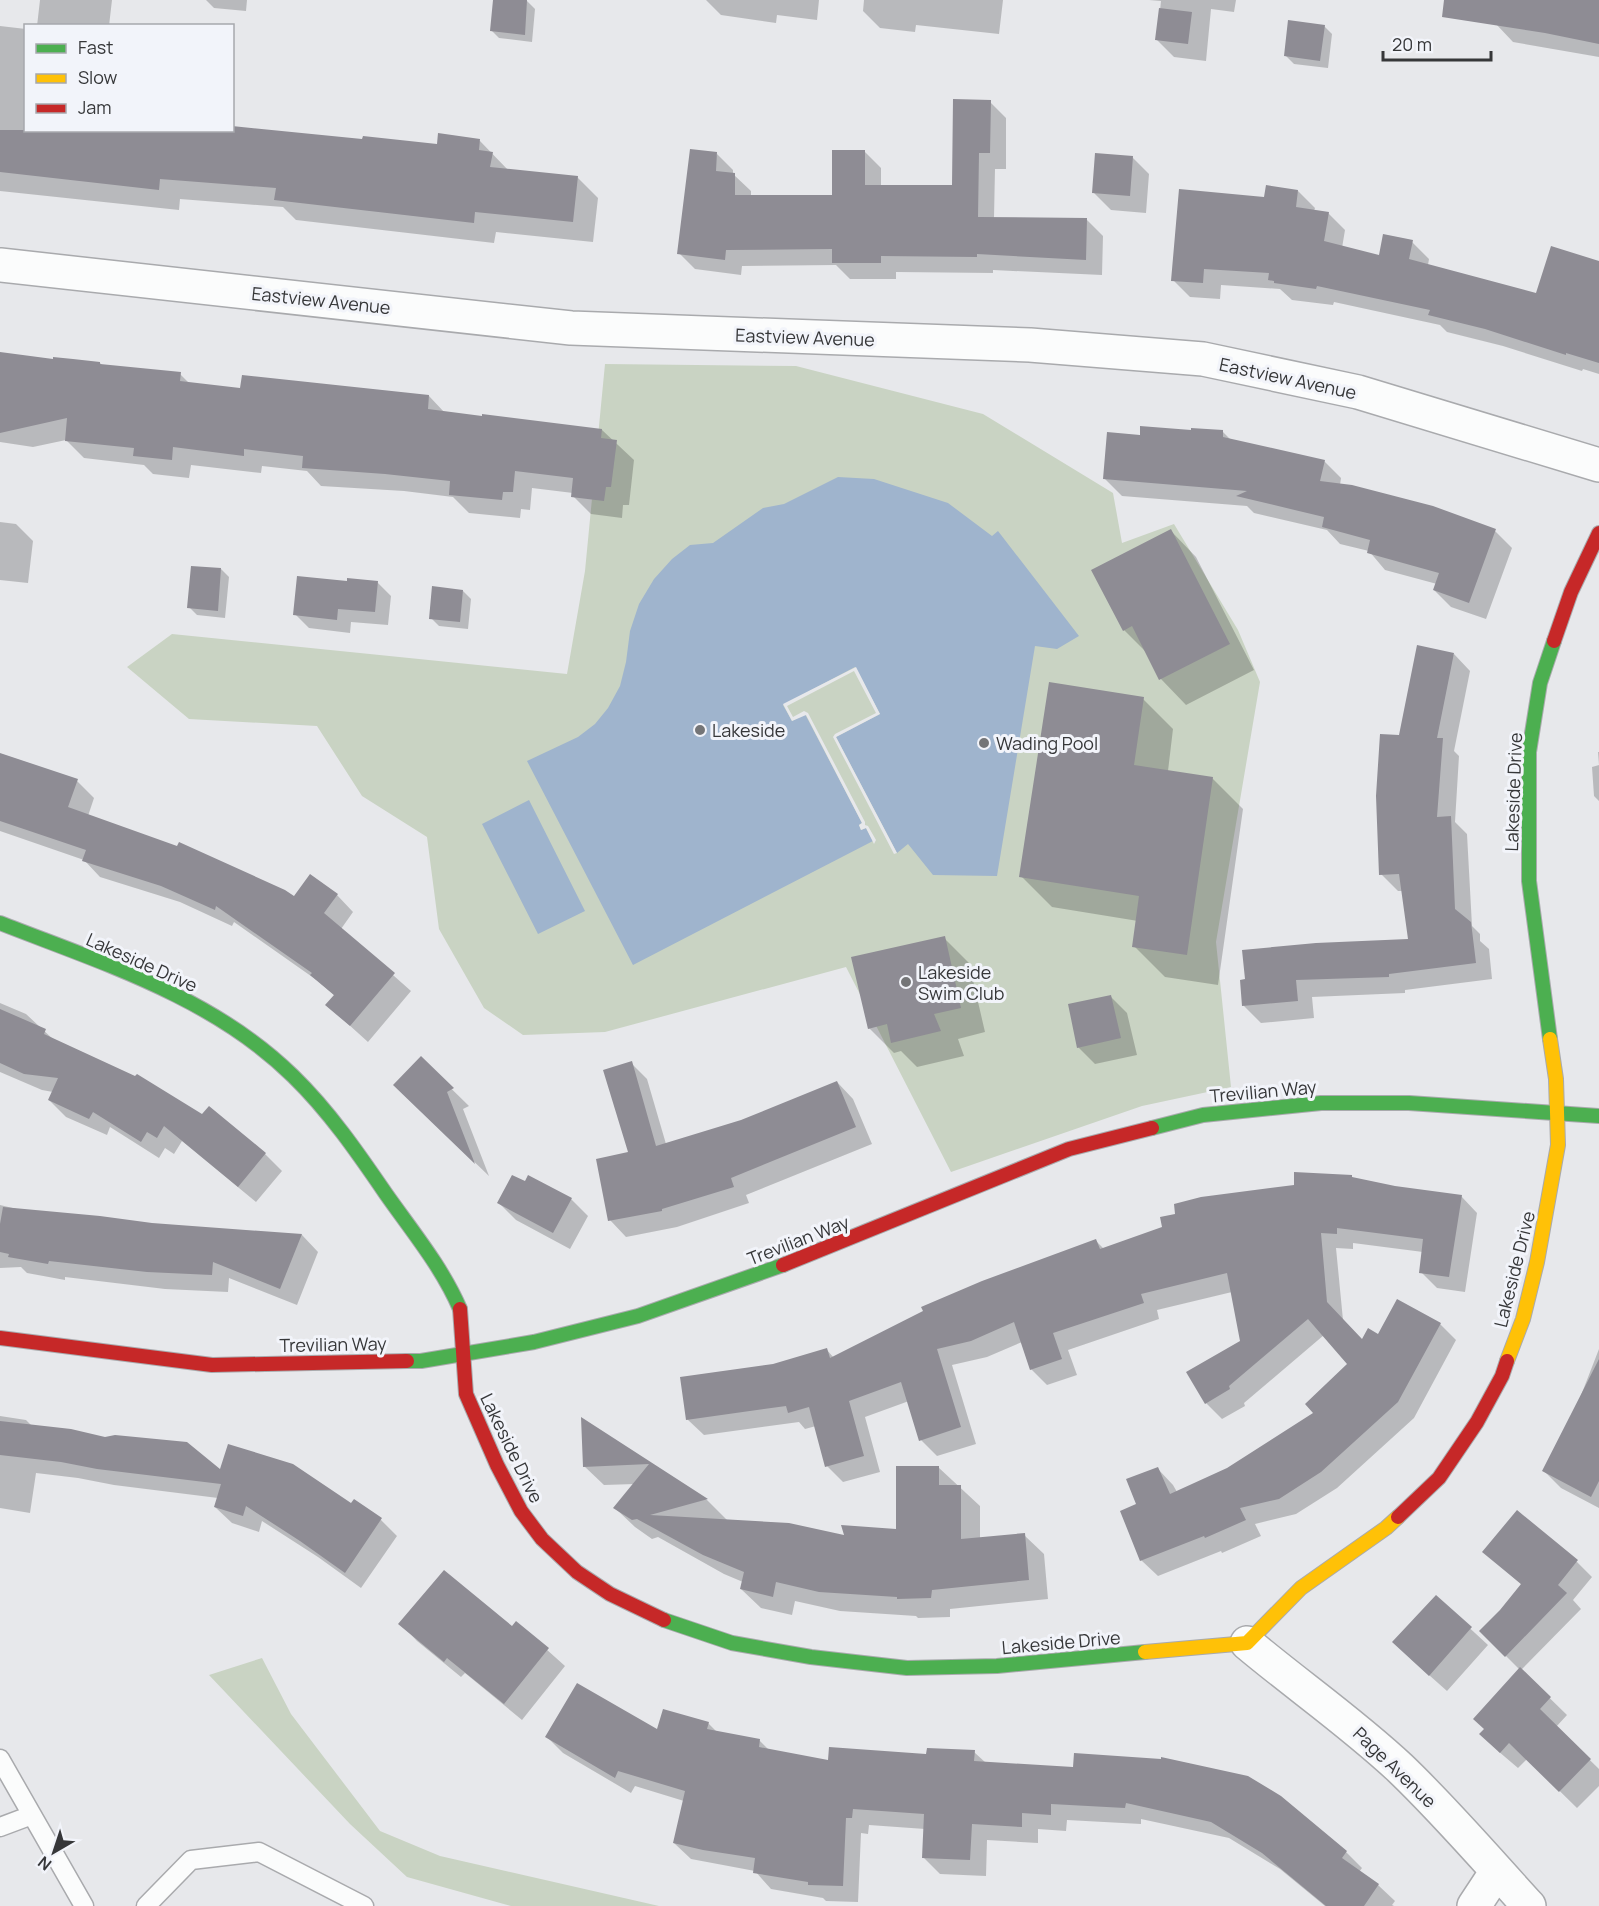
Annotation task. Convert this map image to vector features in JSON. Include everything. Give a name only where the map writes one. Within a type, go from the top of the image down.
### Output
[{"type":"street","name":"Eastview Avenue","points":[[0,265],[571,328],[1030,345],[1203,359],[1358,392],[1599,465]]},
{"type":"street","name":"Lakeside Drive","points":[[0,923],[158,985],[217,1017],[258,1046],[292,1075],[324,1109],[449,1283],[461,1310],[466,1394],[516,1502],[542,1539],[577,1572],[610,1594],[678,1626],[732,1643],[811,1657],[907,1668],[997,1666],[1246,1643],[1300,1588],[1386,1528],[1439,1478],[1477,1422],[1502,1376],[1523,1319],[1537,1262],[1558,1145],[1556,1079],[1529,881],[1529,752],[1540,683],[1571,592],[1599,533]]},
{"type":"street","name":"Trevilian Way","points":[[0,1338],[212,1365],[422,1361],[534,1342],[638,1316],[767,1272],[1069,1149],[1203,1115],[1321,1103],[1409,1103],[1599,1116]]},
{"type":"street","name":"Page Avenue","points":[[1246,1643],[1348,1722],[1401,1769],[1529,1906]]},
{"type":"street","points":[[1474,1906],[1497,1871]]},
{"type":"lane","points":[[0,1759],[84,1906]]},
{"type":"lane","points":[[0,1827],[32,1815]]},
{"type":"lane","points":[[146,1906],[191,1860],[258,1852],[364,1906]]},
{"type":"green space","points":[[605,364],[796,366],[983,414],[1113,493],[1122,543],[1174,524],[1238,630],[1260,682],[1216,942],[1231,1087],[1142,1106],[951,1172],[846,967],[605,1032],[523,1035],[484,1008],[439,929],[427,837],[362,796],[317,726],[189,719],[127,667],[172,634],[567,674],[585,571]]},
{"type":"green space","points":[[262,1658],[291,1714],[380,1831],[440,1856],[659,1906],[511,1906],[407,1877],[350,1824],[209,1675]]},
{"type":"water","name":"Lakeside","points":[[838,477],[874,479],[948,503],[992,536],[998,531],[1079,636],[1057,649],[1035,646],[997,876],[933,875],[908,844],[897,853],[836,737],[880,714],[855,667],[783,705],[792,721],[805,714],[862,823],[859,825],[861,830],[866,828],[873,841],[633,965],[527,761],[578,737],[595,724],[608,708],[620,686],[630,631],[639,604],[654,579],[672,559],[690,545],[713,543],[763,508],[784,504]]},
{"type":"water","points":[[529,800],[585,911],[538,934],[482,824]]},
{"type":"pier","points":[[856,667],[880,714],[836,737],[897,853],[894,854],[833,737],[876,713],[854,671],[787,706],[793,717],[804,711],[808,713],[865,825],[868,826],[876,840],[874,844],[866,828],[861,830],[859,825],[862,823],[806,715],[792,721],[783,704]]},
{"type":"building","points":[[493,0],[527,0],[525,35],[490,31]]},
{"type":"building","points":[[1444,0],[1599,0],[1599,44],[1442,17]]},
{"type":"building","points":[[1159,8],[1192,12],[1188,44],[1155,40]]},
{"type":"building","points":[[1288,20],[1325,25],[1320,61],[1284,56]]},
{"type":"building","points":[[953,99],[991,100],[990,153],[979,153],[978,217],[1087,218],[1086,260],[977,254],[977,257],[881,256],[881,263],[832,263],[832,249],[726,250],[725,260],[677,254],[690,149],[717,152],[716,171],[735,173],[735,195],[832,195],[832,150],[865,150],[865,185],[952,185]]},
{"type":"building","points":[[234,126],[437,144],[438,133],[480,139],[479,150],[493,152],[490,167],[578,176],[573,222],[475,212],[474,223],[274,200],[276,188],[160,179],[159,190],[0,172],[0,130],[234,132]]},
{"type":"building","points":[[1095,153],[1133,156],[1130,196],[1092,193]]},
{"type":"building","points":[[1266,185],[1298,190],[1296,207],[1329,212],[1324,241],[1379,255],[1383,234],[1413,240],[1409,259],[1536,293],[1551,246],[1599,261],[1599,363],[1485,329],[1428,315],[1430,310],[1317,286],[1316,289],[1274,283],[1268,280],[1269,273],[1204,269],[1203,283],[1171,281],[1179,189],[1264,197]]},
{"type":"building","points":[[0,352],[181,372],[180,381],[240,388],[242,375],[429,395],[428,409],[602,429],[601,438],[617,440],[611,487],[606,487],[604,501],[571,497],[573,478],[515,471],[513,492],[503,492],[502,500],[449,495],[450,481],[302,468],[303,456],[244,449],[244,456],[173,447],[172,460],[133,456],[134,448],[65,441],[67,418],[0,433]]},
{"type":"building","points":[[1140,426],[1223,430],[1223,437],[1325,460],[1320,481],[1352,485],[1433,506],[1496,529],[1469,603],[1433,590],[1439,573],[1367,553],[1370,540],[1322,527],[1324,517],[1236,496],[1247,491],[1103,479],[1107,432],[1140,435]]},
{"type":"building","points":[[1171,529],[1230,644],[1159,680],[1132,626],[1123,631],[1091,570]]},
{"type":"building","points":[[191,566],[221,568],[218,611],[187,608]]},
{"type":"building","points":[[297,576],[347,581],[347,578],[378,581],[375,612],[338,609],[337,620],[293,615]]},
{"type":"building","points":[[432,586],[463,590],[460,622],[429,619]]},
{"type":"building","points":[[1417,645],[1454,653],[1437,738],[1443,738],[1437,817],[1451,816],[1455,909],[1471,922],[1476,963],[1389,974],[1389,977],[1296,980],[1298,1001],[1242,1006],[1240,980],[1245,979],[1242,950],[1316,943],[1408,939],[1399,874],[1379,875],[1376,796],[1380,734],[1399,735]]},
{"type":"building","points":[[1049,682],[1144,697],[1134,765],[1213,777],[1187,955],[1132,947],[1139,896],[1019,877]]},
{"type":"building","points":[[0,753],[78,779],[68,807],[177,846],[179,842],[294,896],[310,874],[338,894],[324,913],[395,973],[350,1026],[325,1005],[334,995],[310,975],[312,973],[216,906],[215,910],[161,886],[82,861],[86,850],[0,821]]},
{"type":"building","name":"Lakeside Swim Club","points":[[945,936],[961,1008],[934,1014],[941,1031],[891,1043],[887,1024],[868,1029],[851,957]]},
{"type":"building","points":[[1111,995],[1121,1038],[1077,1048],[1068,1004]]},
{"type":"building","points":[[0,1009],[46,1029],[44,1034],[135,1076],[137,1074],[202,1114],[209,1106],[266,1153],[238,1187],[164,1126],[157,1138],[147,1132],[141,1142],[93,1112],[89,1119],[48,1100],[58,1078],[24,1074],[0,1063]]},
{"type":"building","points":[[421,1056],[454,1088],[447,1092],[475,1164],[393,1085]]},
{"type":"building","points":[[632,1061],[656,1146],[741,1120],[837,1081],[856,1127],[731,1178],[734,1187],[662,1209],[662,1211],[608,1221],[596,1159],[628,1152],[603,1070]]},
{"type":"building","points":[[1294,1172],[1352,1175],[1352,1177],[1395,1186],[1462,1195],[1449,1277],[1419,1273],[1423,1239],[1337,1228],[1337,1234],[1321,1233],[1327,1302],[1362,1339],[1368,1328],[1378,1334],[1397,1299],[1441,1323],[1398,1402],[1321,1472],[1279,1499],[1240,1508],[1246,1520],[1205,1538],[1204,1536],[1140,1561],[1120,1511],[1136,1504],[1126,1479],[1158,1467],[1170,1494],[1227,1468],[1313,1413],[1305,1404],[1347,1364],[1308,1319],[1229,1386],[1230,1389],[1205,1404],[1186,1372],[1240,1341],[1227,1273],[1141,1294],[1144,1303],[1053,1333],[1062,1359],[1030,1370],[1014,1322],[971,1341],[937,1349],[961,1427],[919,1441],[901,1382],[849,1401],[864,1456],[825,1467],[809,1407],[788,1413],[786,1406],[686,1420],[680,1377],[773,1364],[827,1348],[830,1358],[923,1311],[921,1307],[982,1281],[1096,1239],[1100,1249],[1162,1227],[1160,1217],[1175,1214],[1174,1204],[1201,1197],[1294,1185]]},
{"type":"building","points":[[512,1175],[525,1181],[528,1175],[572,1198],[553,1233],[497,1203]]},
{"type":"building","points":[[3,1207],[152,1223],[302,1234],[280,1289],[213,1262],[212,1275],[147,1272],[49,1261],[48,1264],[8,1257],[9,1254],[0,1252],[0,1224]]},
{"type":"building","points":[[1599,1359],[1599,1481],[1591,1497],[1542,1471]]},
{"type":"building","points":[[581,1417],[708,1499],[650,1515],[789,1523],[844,1535],[841,1525],[896,1529],[896,1466],[939,1466],[939,1485],[961,1485],[961,1539],[1025,1533],[1029,1580],[932,1590],[931,1598],[897,1599],[897,1597],[819,1592],[776,1582],[773,1597],[740,1589],[744,1572],[703,1555],[637,1519],[632,1520],[613,1508],[649,1464],[583,1467]]},
{"type":"building","points":[[0,1421],[71,1429],[105,1437],[115,1435],[187,1442],[220,1469],[228,1444],[293,1464],[351,1503],[354,1499],[382,1518],[345,1573],[246,1506],[243,1516],[214,1507],[221,1484],[0,1455]]},
{"type":"building","points":[[1517,1510],[1578,1560],[1558,1585],[1567,1593],[1505,1657],[1479,1631],[1521,1584],[1482,1552]]},
{"type":"building","points":[[444,1570],[512,1626],[516,1621],[549,1648],[504,1704],[447,1658],[444,1662],[398,1624]]},
{"type":"building","points":[[1436,1595],[1472,1627],[1429,1676],[1392,1642]]},
{"type":"building","points":[[1520,1667],[1551,1697],[1540,1709],[1591,1759],[1559,1792],[1509,1743],[1500,1753],[1479,1734],[1484,1729],[1473,1719]]},
{"type":"building","points":[[577,1683],[657,1729],[663,1709],[709,1722],[707,1729],[760,1739],[759,1747],[828,1760],[829,1747],[926,1754],[927,1748],[975,1750],[974,1761],[1073,1767],[1074,1753],[1161,1759],[1161,1757],[1248,1776],[1281,1796],[1347,1851],[1342,1858],[1379,1884],[1364,1906],[1326,1906],[1262,1853],[1211,1822],[1126,1803],[1125,1808],[1051,1804],[1051,1815],[1022,1813],[1022,1827],[972,1824],[970,1860],[922,1858],[924,1814],[853,1809],[852,1818],[846,1818],[843,1886],[808,1885],[808,1882],[753,1873],[755,1858],[673,1843],[685,1791],[618,1771],[615,1778],[545,1737]]},
{"type":"traffic: fast","points":[[1550,1039],[1529,881],[1529,752],[1540,683],[1554,641]]},
{"type":"traffic: fast","points":[[0,923],[155,985],[228,1024],[262,1048],[306,1089],[342,1133],[436,1264],[460,1309]]},
{"type":"traffic: fast","points":[[1152,1128],[1203,1115],[1321,1103],[1409,1103],[1599,1116]]},
{"type":"traffic: fast","points":[[407,1361],[421,1361],[534,1342],[638,1316],[783,1265]]},
{"type":"traffic: fast","points":[[664,1620],[732,1643],[811,1657],[907,1668],[997,1666],[1145,1652]]},
{"type":"traffic: slow","points":[[1507,1361],[1523,1319],[1537,1262],[1558,1145],[1556,1079],[1550,1039]]},
{"type":"traffic: slow","points":[[1145,1652],[1247,1643],[1301,1588],[1398,1517]]},
{"type":"traffic: jam","points":[[1554,641],[1571,592],[1599,533]]},
{"type":"traffic: jam","points":[[783,1265],[1069,1149],[1152,1128]]},
{"type":"traffic: jam","points":[[460,1309],[466,1394],[497,1465],[521,1511],[542,1539],[577,1572],[610,1594],[664,1620]]},
{"type":"traffic: jam","points":[[0,1338],[212,1365],[407,1361]]},
{"type":"traffic: jam","points":[[1398,1517],[1439,1478],[1477,1422],[1502,1376],[1507,1361]]},
{"type":"place","name":"Lakeside","points":[[700,730]]},
{"type":"place","name":"Wading Pool","points":[[984,743]]},
{"type":"place","name":"Lakeside Swim Club","points":[[906,982]]}]
